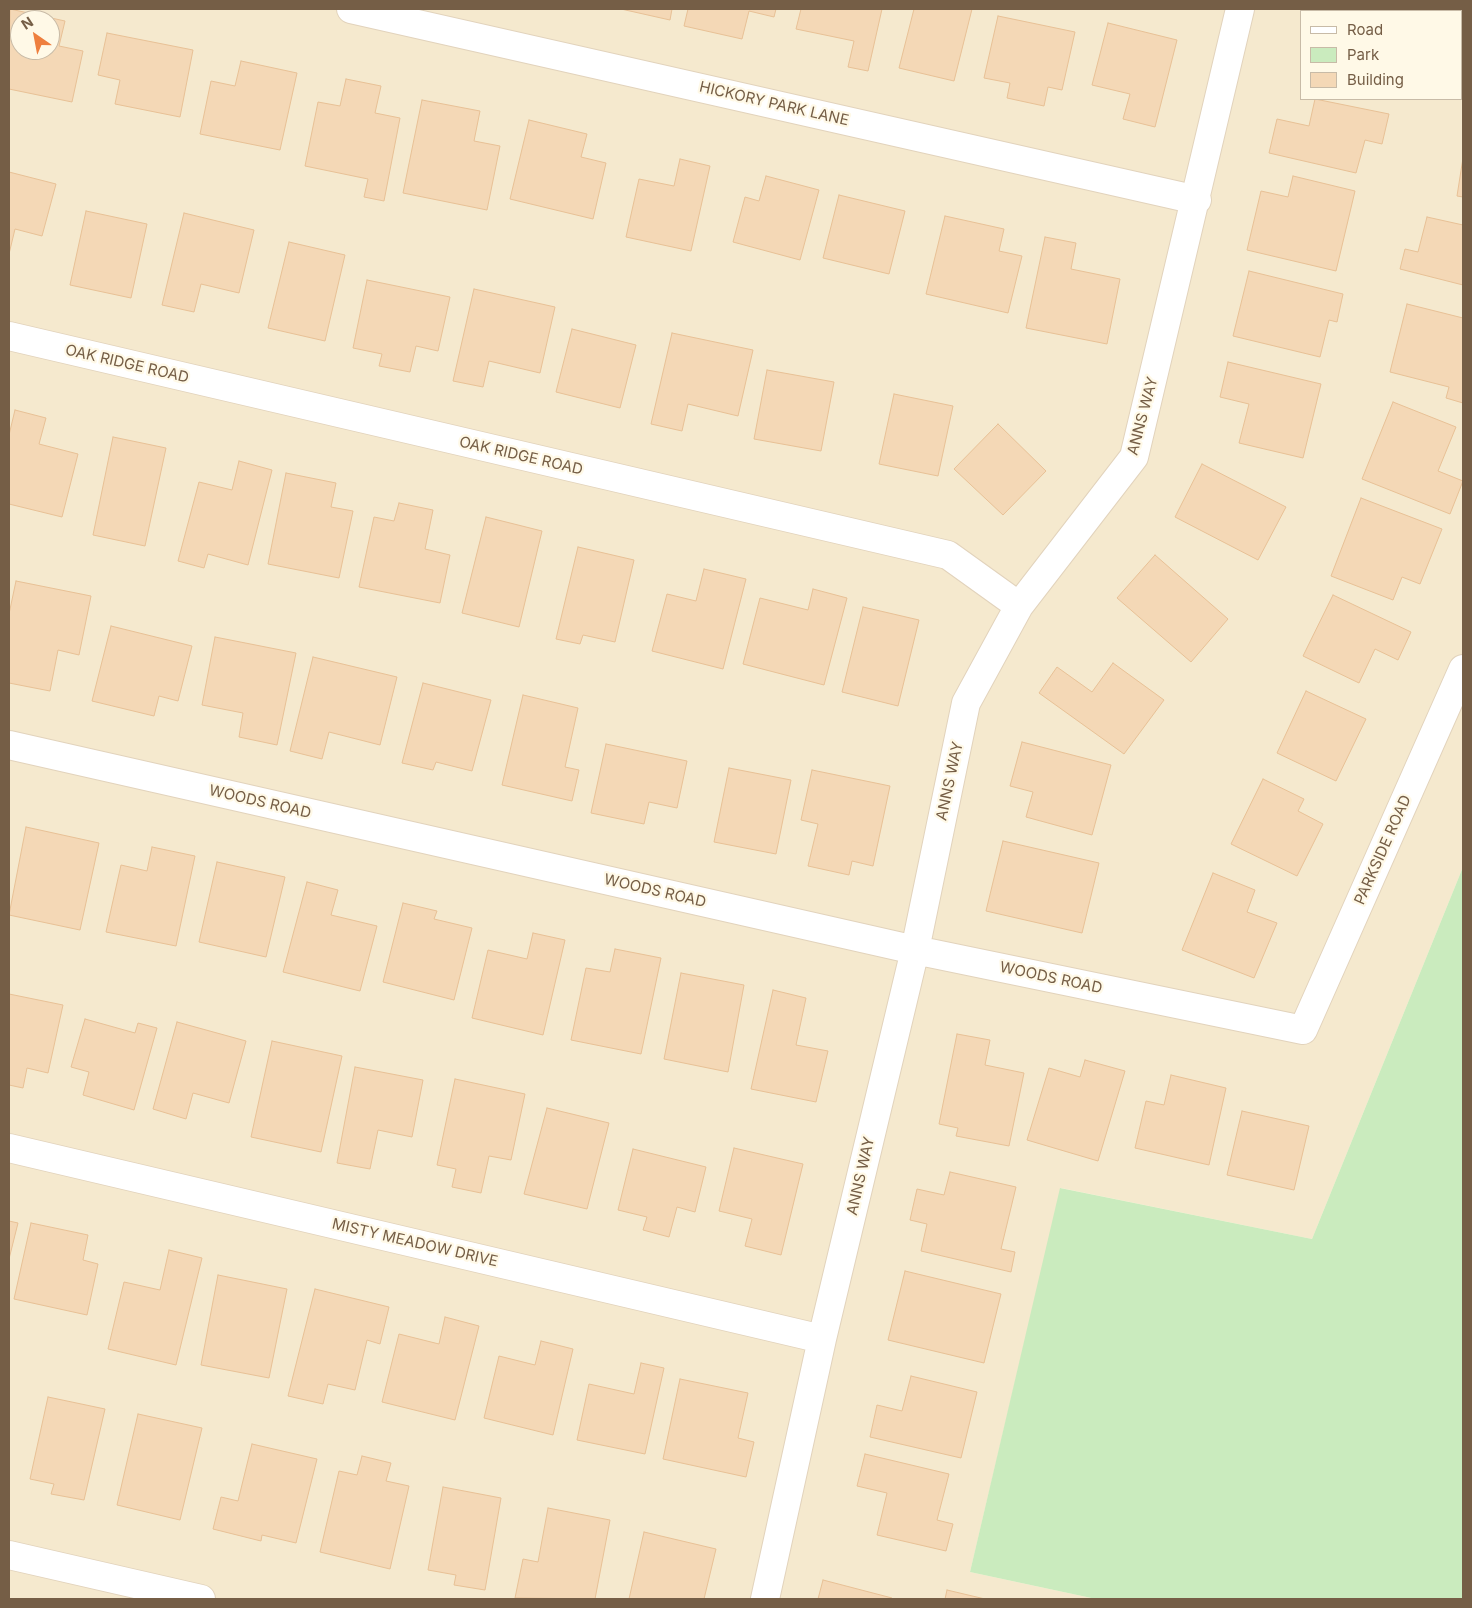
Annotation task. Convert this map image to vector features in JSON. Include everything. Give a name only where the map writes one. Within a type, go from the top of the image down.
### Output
[{"type":"street","name":"HICKORY PARK LANE","points":[[351,9],[1197,200]]},
{"type":"street","name":"ANNS WAY","points":[[765,1599],[822,1338],[915,950],[966,702],[1019,606],[1134,457],[1197,200],[1240,9]]},
{"type":"street","name":"OAK RIDGE ROAD","points":[[9,336],[948,555],[1019,606]]},
{"type":"street","name":"PARKSIDE ROAD","points":[[1303,1030],[1463,669]]},
{"type":"street","name":"WOODS ROAD","points":[[9,745],[915,950],[1303,1030]]},
{"type":"street","name":"MISTY MEADOW DRIVE","points":[[9,1148],[822,1338]]},
{"type":"street","points":[[9,1555],[190,1598]]},
{"type":"shaded area","points":[[9,9],[1463,9],[1463,867],[1312,1239],[1061,1188],[970,1572],[1096,1599],[9,1599]]},
{"type":"green space","points":[[1463,867],[1463,1599],[1096,1599],[970,1572],[1060,1188],[1312,1239]]},
{"type":"building","points":[[10,9],[15,10],[10,10],[10,60],[60,60],[60,46],[83,51],[72,102],[9,89]]},
{"type":"building","points":[[621,9],[672,9],[670,20]]},
{"type":"building","points":[[688,9],[776,9],[774,17],[749,11],[742,39],[684,26]]},
{"type":"building","points":[[801,9],[882,9],[868,71],[848,67],[854,41],[796,29]]},
{"type":"building","points":[[914,9],[972,9],[954,81],[899,68]]},
{"type":"building","points":[[1314,9],[1392,9],[1392,10]]},
{"type":"building","points":[[998,16],[1075,32],[1062,90],[1048,87],[1044,106],[1007,98],[1010,83],[984,78]]},
{"type":"building","points":[[60,20],[65,21],[60,42]]},
{"type":"building","points":[[1108,23],[1177,40],[1155,127],[1123,119],[1130,94],[1092,85]]},
{"type":"building","points":[[107,33],[193,50],[180,117],[115,104],[120,80],[98,75]]},
{"type":"building","points":[[241,61],[297,73],[280,150],[200,134],[211,81],[235,86]]},
{"type":"building","points":[[346,79],[381,86],[375,113],[400,118],[384,201],[364,197],[368,179],[305,166],[318,102],[340,106]]},
{"type":"building","points":[[422,100],[480,111],[474,141],[500,146],[487,210],[403,193]]},
{"type":"building","points":[[1315,100],[1389,114],[1382,144],[1365,140],[1356,173],[1269,153],[1277,119],[1309,126]]},
{"type":"building","points":[[529,120],[587,134],[581,157],[606,163],[593,219],[510,199]]},
{"type":"building","points":[[1463,158],[1463,197],[1457,196]]},
{"type":"building","points":[[680,159],[710,166],[691,251],[626,237],[639,179],[674,186]]},
{"type":"building","points":[[9,172],[56,184],[42,236],[15,229],[9,254]]},
{"type":"building","points":[[766,176],[819,190],[800,260],[733,242],[745,197],[759,201]]},
{"type":"building","points":[[1293,176],[1355,191],[1336,271],[1247,250],[1261,191],[1288,197]]},
{"type":"building","points":[[839,195],[905,211],[889,274],[823,258]]},
{"type":"building","points":[[86,211],[147,224],[131,298],[70,285]]},
{"type":"building","points":[[184,213],[254,230],[239,293],[201,284],[194,312],[162,305]]},
{"type":"building","points":[[945,216],[1004,229],[999,251],[1022,256],[1008,313],[926,294]]},
{"type":"building","points":[[1427,217],[1463,225],[1463,285],[1400,269],[1405,249],[1418,252]]},
{"type":"building","points":[[1045,237],[1076,243],[1071,269],[1120,279],[1107,344],[1026,328]]},
{"type":"building","points":[[289,242],[345,255],[325,341],[268,328]]},
{"type":"building","points":[[1249,271],[1343,294],[1337,322],[1329,320],[1320,357],[1233,336]]},
{"type":"building","points":[[367,280],[450,297],[438,351],[416,346],[410,372],[379,366],[382,354],[353,348]]},
{"type":"building","points":[[474,289],[555,307],[540,373],[489,361],[483,387],[453,381]]},
{"type":"building","points":[[1407,304],[1463,318],[1463,403],[1446,398],[1449,387],[1390,372]]},
{"type":"building","points":[[572,329],[636,345],[620,408],[556,392]]},
{"type":"building","points":[[672,333],[753,350],[738,416],[688,404],[682,431],[651,424]]},
{"type":"building","points":[[1228,362],[1321,384],[1303,458],[1239,443],[1249,404],[1220,397]]},
{"type":"building","points":[[767,370],[834,382],[821,451],[754,439]]},
{"type":"building","points":[[894,394],[953,406],[938,476],[879,464]]},
{"type":"building","points":[[1393,402],[1456,427],[1438,471],[1463,481],[1450,514],[1362,479]]},
{"type":"building","points":[[15,410],[46,418],[39,444],[78,454],[62,517],[9,504],[9,435]]},
{"type":"building","points":[[998,424],[1046,471],[1003,515],[954,469]]},
{"type":"building","points":[[113,437],[166,448],[145,546],[93,535]]},
{"type":"building","points":[[239,461],[272,470],[248,565],[208,554],[204,568],[178,561],[199,482],[232,490]]},
{"type":"building","points":[[1202,464],[1286,507],[1258,560],[1175,517]]},
{"type":"building","points":[[286,473],[336,483],[331,507],[353,511],[339,578],[268,564]]},
{"type":"building","points":[[1361,498],[1442,529],[1420,584],[1402,577],[1393,600],[1331,576]]},
{"type":"building","points":[[399,503],[433,510],[425,549],[450,555],[440,603],[359,587],[374,517],[394,521]]},
{"type":"building","points":[[486,517],[542,531],[519,627],[462,613]]},
{"type":"building","points":[[578,547],[634,560],[615,642],[583,635],[580,644],[556,639]]},
{"type":"building","points":[[1155,555],[1228,619],[1191,662],[1117,598]]},
{"type":"building","points":[[704,569],[746,579],[723,669],[652,651],[667,594],[696,601]]},
{"type":"building","points":[[16,581],[91,596],[79,655],[58,650],[50,691],[9,683],[9,614]]},
{"type":"building","points":[[813,589],[847,598],[824,685],[743,664],[760,598],[808,610]]},
{"type":"building","points":[[1333,595],[1411,632],[1398,660],[1375,649],[1359,683],[1303,656]]},
{"type":"building","points":[[863,607],[919,620],[898,706],[842,692]]},
{"type":"building","points":[[111,626],[192,646],[178,701],[159,696],[154,716],[92,701]]},
{"type":"building","points":[[215,637],[296,653],[277,745],[239,737],[243,713],[202,705]]},
{"type":"building","points":[[313,657],[397,677],[380,745],[329,732],[322,759],[290,751]]},
{"type":"building","points":[[1113,663],[1164,700],[1124,754],[1039,693],[1057,667],[1092,692]]},
{"type":"building","points":[[423,683],[491,700],[472,771],[436,762],[433,770],[402,763]]},
{"type":"building","points":[[1306,691],[1366,719],[1336,781],[1277,753]]},
{"type":"building","points":[[523,695],[578,708],[565,767],[579,770],[572,801],[502,785]]},
{"type":"building","points":[[1022,742],[1111,765],[1092,835],[1026,817],[1033,792],[1010,786]]},
{"type":"building","points":[[606,744],[687,761],[677,808],[649,802],[644,824],[591,813]]},
{"type":"building","points":[[729,768],[791,780],[776,854],[714,842]]},
{"type":"building","points":[[812,770],[890,786],[873,866],[852,861],[849,875],[808,866],[818,824],[801,820]]},
{"type":"building","points":[[1263,779],[1304,799],[1298,811],[1323,824],[1297,876],[1231,844]]},
{"type":"building","points":[[26,827],[99,843],[80,930],[9,915]]},
{"type":"building","points":[[1003,841],[1099,863],[1082,933],[986,911]]},
{"type":"building","points":[[152,847],[195,856],[176,946],[106,932],[121,865],[147,871]]},
{"type":"building","points":[[217,862],[285,877],[266,957],[199,942]]},
{"type":"building","points":[[1213,873],[1255,890],[1247,912],[1277,923],[1254,978],[1182,950]]},
{"type":"building","points":[[307,882],[338,890],[331,915],[377,926],[360,991],[283,972]]},
{"type":"building","points":[[403,903],[437,911],[434,919],[472,928],[454,1000],[383,982]]},
{"type":"building","points":[[533,933],[565,940],[543,1035],[472,1018],[488,950],[527,959]]},
{"type":"building","points":[[615,949],[661,958],[641,1054],[571,1040],[586,968],[610,972]]},
{"type":"building","points":[[681,973],[744,985],[728,1072],[664,1059]]},
{"type":"building","points":[[773,990],[806,998],[796,1045],[828,1051],[816,1102],[751,1089]]},
{"type":"building","points":[[9,994],[63,1005],[48,1073],[27,1068],[23,1088],[9,1085]]},
{"type":"building","points":[[85,1019],[135,1033],[138,1023],[157,1028],[134,1110],[83,1095],[89,1072],[71,1067]]},
{"type":"building","points":[[177,1022],[246,1041],[229,1103],[193,1093],[186,1119],[153,1109]]},
{"type":"building","points":[[957,1034],[990,1040],[985,1065],[1024,1073],[1009,1146],[956,1136],[958,1128],[939,1124]]},
{"type":"building","points":[[272,1041],[342,1056],[321,1152],[251,1137]]},
{"type":"building","points":[[1085,1060],[1125,1071],[1098,1161],[1027,1140],[1049,1068],[1080,1077]]},
{"type":"building","points":[[355,1067],[423,1080],[412,1137],[378,1130],[370,1169],[337,1163]]},
{"type":"building","points":[[1171,1075],[1226,1088],[1209,1165],[1135,1148],[1146,1101],[1164,1105]]},
{"type":"building","points":[[455,1079],[525,1094],[511,1160],[489,1156],[481,1193],[452,1187],[456,1169],[437,1165]]},
{"type":"building","points":[[547,1108],[609,1123],[587,1209],[524,1194]]},
{"type":"building","points":[[1242,1111],[1309,1126],[1294,1190],[1227,1175]]},
{"type":"building","points":[[734,1148],[803,1164],[781,1255],[745,1246],[752,1219],[719,1211]]},
{"type":"building","points":[[633,1149],[706,1167],[695,1212],[677,1207],[669,1237],[643,1230],[647,1217],[618,1210]]},
{"type":"building","points":[[950,1172],[1016,1187],[1001,1249],[1015,1252],[1011,1272],[921,1251],[927,1224],[910,1220],[917,1189],[944,1195]]},
{"type":"building","points":[[9,1221],[18,1223],[9,1259]]},
{"type":"building","points":[[31,1223],[88,1235],[83,1260],[98,1264],[87,1315],[14,1299]]},
{"type":"building","points":[[169,1250],[202,1258],[176,1365],[108,1349],[124,1282],[160,1290]]},
{"type":"building","points":[[905,1271],[1001,1294],[984,1363],[888,1340]]},
{"type":"building","points":[[218,1275],[287,1289],[269,1378],[201,1365]]},
{"type":"building","points":[[315,1289],[389,1307],[380,1344],[367,1340],[355,1390],[328,1384],[323,1404],[288,1396]]},
{"type":"building","points":[[445,1317],[479,1326],[455,1420],[382,1402],[399,1334],[439,1344]]},
{"type":"building","points":[[541,1341],[573,1349],[553,1435],[484,1418],[499,1356],[535,1365]]},
{"type":"building","points":[[641,1363],[664,1368],[645,1454],[577,1440],[589,1384],[634,1394]]},
{"type":"building","points":[[911,1376],[977,1392],[961,1458],[870,1437],[877,1405],[902,1411]]},
{"type":"building","points":[[680,1379],[748,1393],[738,1438],[754,1442],[746,1477],[663,1459]]},
{"type":"building","points":[[48,1397],[105,1409],[84,1500],[51,1494],[54,1484],[30,1479]]},
{"type":"building","points":[[138,1414],[202,1428],[180,1520],[117,1505]]},
{"type":"building","points":[[252,1444],[317,1459],[296,1543],[262,1535],[261,1541],[213,1529],[221,1497],[238,1501]]},
{"type":"building","points":[[865,1454],[949,1474],[937,1520],[953,1524],[946,1551],[877,1535],[887,1493],[857,1486]]},
{"type":"building","points":[[362,1456],[391,1463],[386,1481],[409,1486],[390,1569],[320,1552],[339,1471],[357,1475]]},
{"type":"building","points":[[443,1487],[501,1498],[485,1590],[454,1585],[456,1575],[428,1570]]},
{"type":"building","points":[[548,1508],[610,1520],[595,1599],[515,1598],[523,1559],[538,1562]]},
{"type":"building","points":[[644,1532],[716,1549],[704,1599],[629,1599]]},
{"type":"building","points":[[823,1580],[892,1598],[892,1599],[818,1599]]},
{"type":"building","points":[[947,1590],[985,1599],[945,1599]]}]
